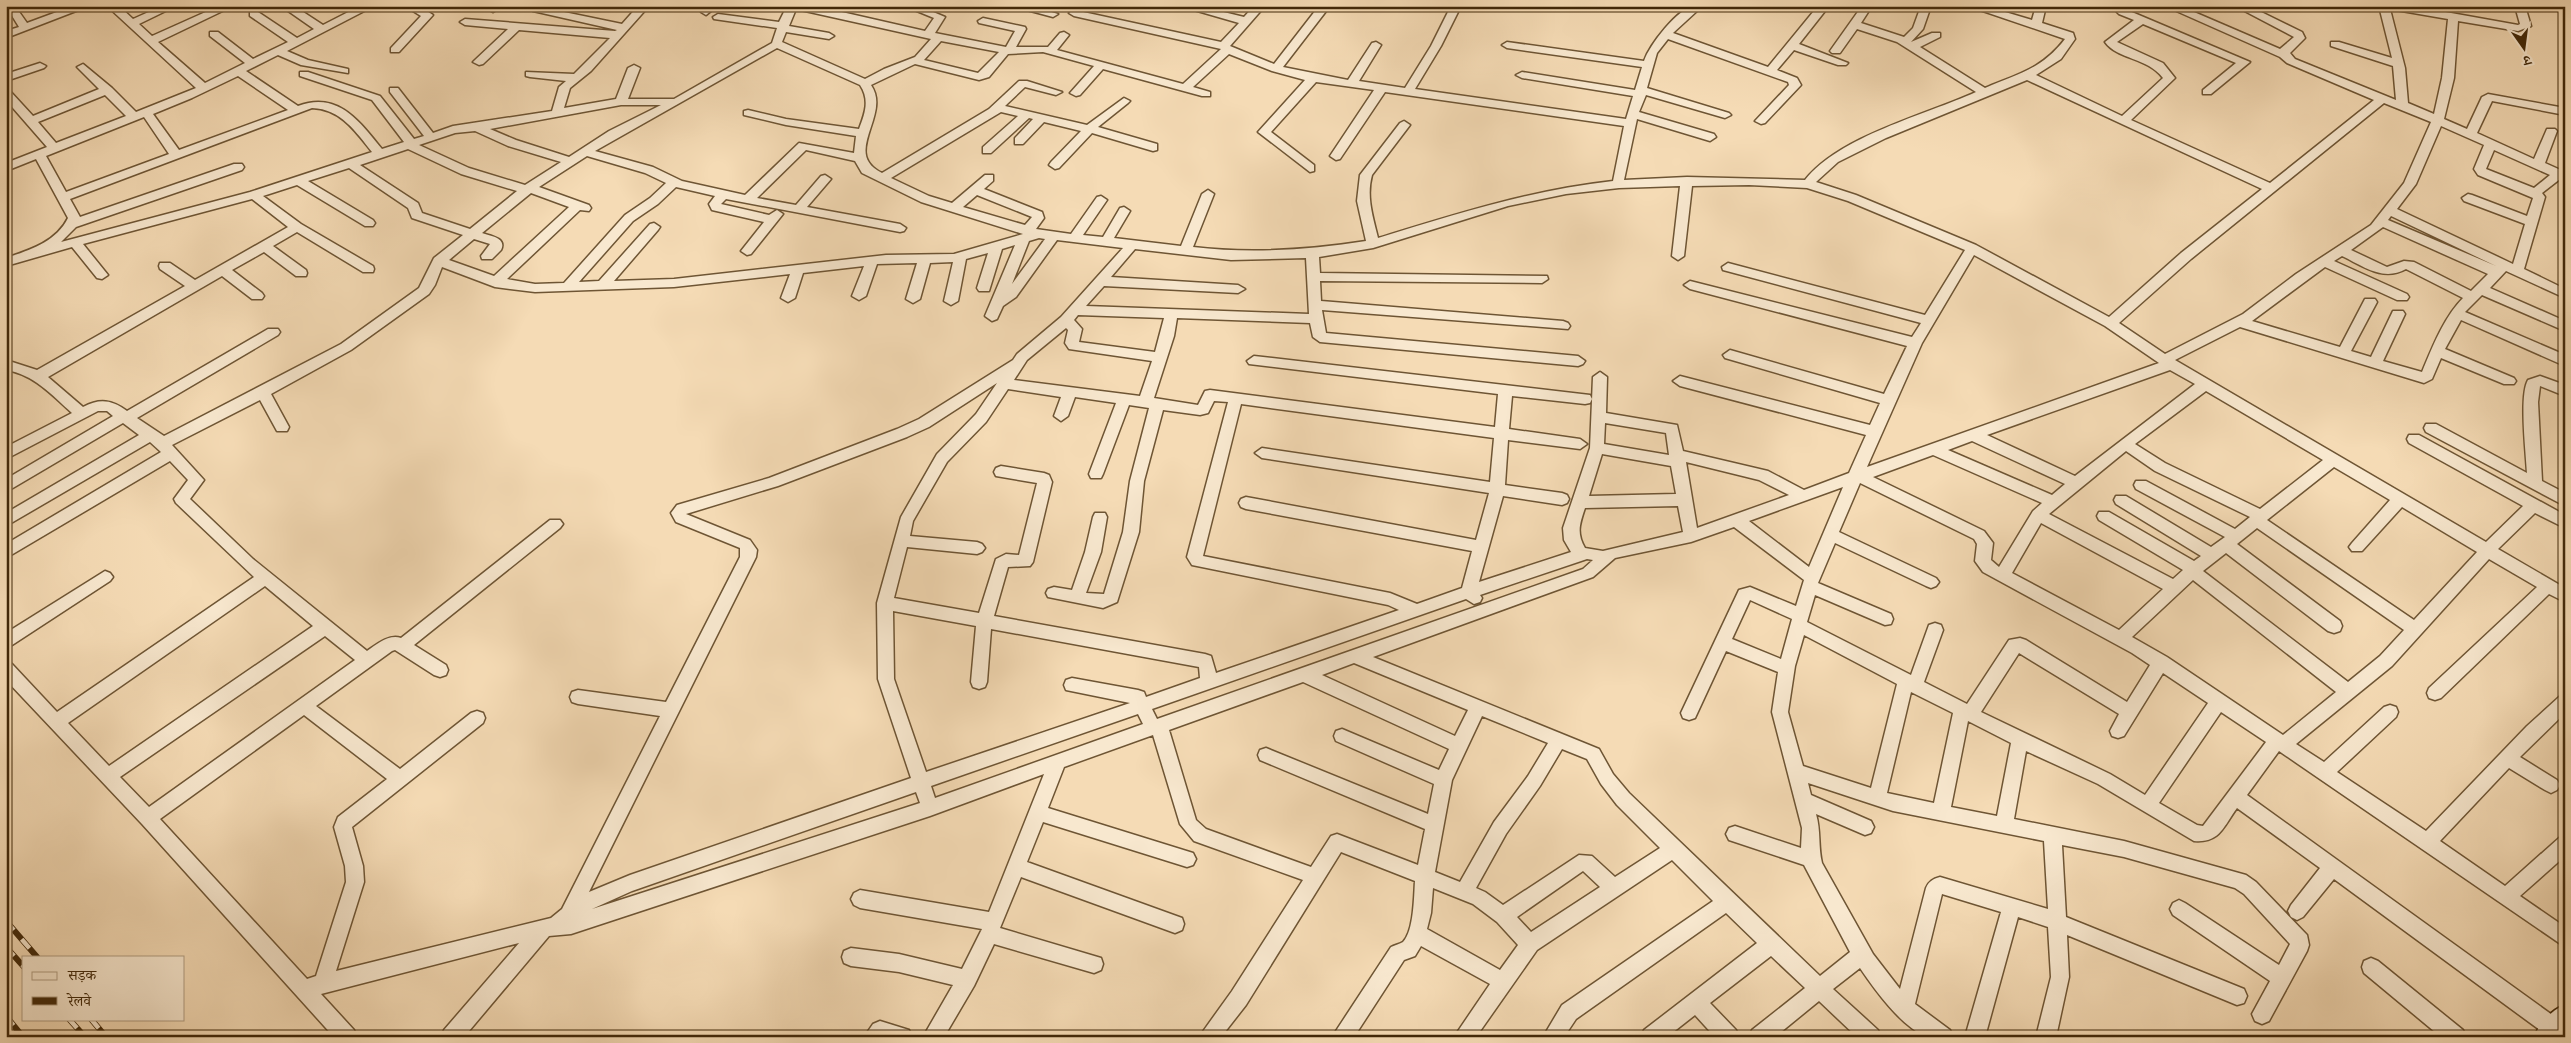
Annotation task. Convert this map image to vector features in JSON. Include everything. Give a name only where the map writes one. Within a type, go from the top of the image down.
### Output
[{"type":"street","points":[[9,6],[25,28]]},
{"type":"street","points":[[112,6],[203,88]]},
{"type":"street","points":[[133,23],[171,6]]},
{"type":"street","points":[[150,41],[228,6]]},
{"type":"street","points":[[286,6],[322,29]]},
{"type":"street","points":[[337,6],[351,15]]},
{"type":"street","points":[[6,167],[55,149],[203,88],[369,6]]},
{"type":"street","points":[[395,50],[428,15],[410,6]]},
{"type":"street","points":[[6,520],[263,393],[346,347],[424,291],[430,284],[431,272],[439,261],[472,232],[528,189],[613,134],[677,102],[777,44],[792,6]]},
{"type":"street","points":[[800,6],[828,8],[894,28],[1008,50],[1037,48],[1102,64],[1206,94]]},
{"type":"street","points":[[1017,6],[1053,14]]},
{"type":"street","points":[[1186,6],[1246,20]]},
{"type":"street","points":[[1185,88],[1226,47],[1246,20],[1260,6]]},
{"type":"street","points":[[1276,68],[1325,6]]},
{"type":"street","points":[[1409,90],[1436,46],[1456,6]]},
{"type":"street","points":[[1770,72],[1824,6]]},
{"type":"street","points":[[1836,51],[1868,6]]},
{"type":"street","points":[[1909,45],[1918,29],[1926,6]]},
{"type":"street","points":[[1808,184],[1816,173],[1846,154],[1889,132],[2027,76],[2056,57],[2070,39],[2066,33],[1973,6]]},
{"type":"street","points":[[2036,24],[2041,6]]},
{"type":"street","points":[[2122,6],[2119,9],[2120,11],[2244,62],[2207,92]]},
{"type":"street","points":[[2170,6],[2284,55],[2291,61],[2438,120],[2562,176]]},
{"type":"street","points":[[2240,6],[2298,34],[2300,38],[2284,52],[2284,55]]},
{"type":"street","points":[[2384,6],[2403,88],[2402,105]]},
{"type":"street","points":[[2392,6],[2452,18],[2524,28],[2526,22],[2520,6]]},
{"type":"street","points":[[6,34],[77,7]]},
{"type":"street","points":[[558,113],[565,87],[621,31],[640,7]]},
{"type":"street","points":[[536,9],[621,31]]},
{"type":"street","points":[[1619,184],[1618,177],[1632,119],[1652,53],[1666,34],[1693,9]]},
{"type":"street","points":[[915,61],[933,36],[940,17],[917,10]]},
{"type":"street","points":[[254,14],[296,42]]},
{"type":"street","points":[[1074,14],[1226,47],[1276,68],[1313,78],[1632,119],[1710,137]]},
{"type":"street","points":[[718,17],[829,36]]},
{"type":"street","points":[[303,989],[557,922],[571,924],[930,808],[1588,573],[1598,567],[1604,557],[1622,550],[1691,536],[1933,450],[2167,362],[2240,322],[2368,234],[2380,221],[2410,184],[2438,120],[2448,78],[2452,18]]},
{"type":"street","points":[[2124,120],[2169,78],[2159,65],[2114,46],[2110,42],[2142,20]]},
{"type":"street","points":[[865,84],[892,69],[915,61],[979,77],[985,75],[1008,50],[1021,29],[982,21]]},
{"type":"street","points":[[465,22],[516,27],[621,31]]},
{"type":"street","points":[[1856,25],[1909,45],[1985,93]]},
{"type":"street","points":[[479,62],[516,27]]},
{"type":"street","points":[[214,34],[251,63]]},
{"type":"street","points":[[1666,34],[1793,80],[1795,85],[1761,121]]},
{"type":"street","points":[[1909,45],[1936,35]]},
{"type":"street","points":[[1050,51],[1064,36]]},
{"type":"street","points":[[777,44],[865,84],[872,91],[874,99],[858,148],[859,158],[866,170],[925,199],[1030,234],[1231,256],[1312,254],[1373,244],[1486,209],[1566,190],[1619,184],[1687,181],[1808,184],[1852,198],[1972,248],[2110,323],[2167,362],[2565,596]]},
{"type":"street","points":[[2335,44],[2398,64]]},
{"type":"street","points":[[1351,84],[1376,45]]},
{"type":"street","points":[[1507,45],[1648,65]]},
{"type":"street","points":[[1792,45],[1842,63]]},
{"type":"street","points":[[278,50],[305,63],[344,71]]},
{"type":"street","points":[[1076,93],[1102,64]]},
{"type":"street","points":[[6,78],[40,66]]},
{"type":"street","points":[[83,67],[134,117]]},
{"type":"street","points":[[620,102],[634,68]]},
{"type":"street","points":[[237,70],[296,110]]},
{"type":"street","points":[[304,74],[376,98],[410,143],[465,171],[581,207],[495,283]]},
{"type":"street","points":[[530,74],[576,78]]},
{"type":"street","points":[[1522,75],[1641,92],[1724,115]]},
{"type":"street","points":[[2027,76],[2043,81],[2271,188]]},
{"type":"street","points":[[1310,168],[1264,132],[1313,78]]},
{"type":"street","points":[[882,178],[918,158],[995,109],[1023,83],[1056,92]]},
{"type":"street","points":[[1336,156],[1382,87]]},
{"type":"street","points":[[31,121],[108,90]]},
{"type":"street","points":[[394,90],[430,136]]},
{"type":"street","points":[[6,93],[55,149]]},
{"type":"street","points":[[2470,135],[2488,97],[2565,112]]},
{"type":"street","points":[[2110,323],[2186,256],[2382,99]]},
{"type":"street","points":[[1055,165],[1089,129],[1124,101]]},
{"type":"street","points":[[6,262],[44,250],[254,195],[430,136],[620,102],[677,102]]},
{"type":"street","points":[[64,197],[296,110],[317,104],[342,112],[379,153]]},
{"type":"street","points":[[995,109],[1002,108],[1027,114],[1153,147]]},
{"type":"street","points":[[146,112],[176,155]]},
{"type":"street","points":[[748,113],[786,122],[863,133]]},
{"type":"street","points":[[987,150],[1027,114]]},
{"type":"street","points":[[1019,141],[1042,118]]},
{"type":"street","points":[[1373,244],[1362,186],[1366,175],[1404,125]]},
{"type":"street","points":[[478,127],[512,143],[571,161]]},
{"type":"street","points":[[2538,165],[2550,131]]},
{"type":"street","points":[[2240,322],[2375,364],[2424,378],[2427,376],[2437,351],[2458,314],[2476,293],[2506,270],[2531,222],[2539,197],[2535,193],[2480,170],[2490,144]]},
{"type":"street","points":[[748,200],[803,146],[859,158]]},
{"type":"street","points":[[585,152],[648,170],[674,182],[723,194],[782,207],[900,228]]},
{"type":"street","points":[[40,155],[73,215],[72,224]]},
{"type":"street","points":[[348,164],[414,206],[416,215],[472,232],[498,244],[487,256]]},
{"type":"street","points":[[44,250],[72,224],[238,167]]},
{"type":"street","points":[[2535,193],[2562,176]]},
{"type":"street","points":[[954,208],[989,178]]},
{"type":"street","points":[[798,210],[825,179]]},
{"type":"street","points":[[297,180],[369,224]]},
{"type":"street","points":[[1678,256],[1687,181]]},
{"type":"street","points":[[567,287],[629,218],[654,201],[674,182]]},
{"type":"street","points":[[975,190],[1038,215],[992,316]]},
{"type":"street","points":[[723,194],[715,204],[716,207],[773,220]]},
{"type":"street","points":[[1185,251],[1208,194]]},
{"type":"street","points":[[254,195],[297,228],[368,269]]},
{"type":"street","points":[[2468,198],[2531,222]]},
{"type":"street","points":[[1074,238],[1101,200]]},
{"type":"street","points":[[747,252],[782,207]]},
{"type":"street","points":[[2389,210],[2506,270]]},
{"type":"street","points":[[1106,242],[1124,211]]},
{"type":"street","points":[[2380,221],[2565,294]]},
{"type":"street","points":[[603,285],[654,227]]},
{"type":"street","points":[[36,377],[297,228]]},
{"type":"street","points":[[439,261],[495,283],[535,288],[679,282],[872,261],[960,257],[1030,234]]},
{"type":"street","points":[[998,303],[1011,294],[1054,236]]},
{"type":"street","points":[[74,243],[102,275]]},
{"type":"street","points":[[557,922],[744,566],[748,550],[745,544],[681,518],[678,513],[682,509],[773,482],[885,440],[924,423],[1017,364],[1070,315],[1132,245]]},
{"type":"street","points":[[265,246],[301,273]]},
{"type":"street","points":[[984,288],[996,246]]},
{"type":"street","points":[[1943,1037],[1904,1008],[1883,986],[1862,954],[1811,858],[1812,833],[1798,772],[1780,712],[1787,669],[1811,582],[1858,476],[1888,400],[1915,343],[1972,248]]},
{"type":"street","points":[[2343,251],[2384,270],[2392,271],[2401,265],[2409,265],[2476,293],[2565,326]]},
{"type":"street","points":[[1312,254],[1316,319],[1318,335],[1322,338],[1578,361]]},
{"type":"street","points":[[951,301],[960,257]]},
{"type":"street","points":[[913,298],[925,259]]},
{"type":"street","points":[[859,296],[872,261]]},
{"type":"street","points":[[2326,262],[2402,297]]},
{"type":"street","points":[[165,266],[194,286]]},
{"type":"street","points":[[1728,267],[1928,320]]},
{"type":"street","points":[[788,298],[798,269]]},
{"type":"street","points":[[223,270],[257,296]]},
{"type":"street","points":[[1313,277],[1542,279]]},
{"type":"street","points":[[1100,280],[1238,289]]},
{"type":"street","points":[[1690,285],[1915,343]]},
{"type":"street","points":[[2343,354],[2370,302]]},
{"type":"street","points":[[1315,305],[1563,326]]},
{"type":"street","points":[[1070,315],[1171,314],[1316,319]]},
{"type":"street","points":[[1054,594],[1103,602],[1110,598],[1131,532],[1136,481],[1160,356],[1171,314]]},
{"type":"street","points":[[2375,364],[2398,314]]},
{"type":"street","points":[[2458,314],[2565,361]]},
{"type":"street","points":[[1070,315],[1075,330],[1072,343],[1074,346],[1160,356]]},
{"type":"street","points":[[6,486],[273,332]]},
{"type":"street","points":[[2437,351],[2509,381]]},
{"type":"street","points":[[1730,355],[1888,400]]},
{"type":"street","points":[[1254,361],[1585,399]]},
{"type":"street","points":[[930,808],[886,679],[884,662],[885,603],[906,521],[942,458],[981,416],[1017,364]]},
{"type":"street","points":[[6,365],[18,366],[36,377],[81,413]]},
{"type":"street","points":[[1578,555],[1571,535],[1578,502],[1597,448],[1600,417],[1600,376]]},
{"type":"street","points":[[1680,381],[1875,432]]},
{"type":"street","points":[[2535,484],[2531,402],[2533,383],[2540,381],[2565,391]]},
{"type":"street","points":[[1004,383],[1202,410],[1208,395],[1580,444]]},
{"type":"street","points":[[2002,576],[2038,516],[2124,444],[2205,384]]},
{"type":"street","points":[[1481,610],[1470,591],[1497,490],[1505,390]]},
{"type":"street","points":[[263,393],[282,427]]},
{"type":"street","points":[[1061,416],[1069,393]]},
{"type":"street","points":[[1236,398],[1197,549],[1197,561],[1390,599],[1415,610]]},
{"type":"street","points":[[1096,474],[1124,400]]},
{"type":"street","points":[[958,402],[981,416]]},
{"type":"street","points":[[6,454],[81,413],[104,405],[110,406],[160,444],[197,480],[182,494],[181,499],[210,529],[265,578],[367,660]]},
{"type":"street","points":[[1600,417],[1672,430],[1691,536]]},
{"type":"street","points":[[2431,428],[2565,500]]},
{"type":"street","points":[[1973,435],[2076,483]]},
{"type":"street","points":[[2414,439],[2565,522]]},
{"type":"street","points":[[8,550],[160,444]]},
{"type":"street","points":[[2124,444],[2160,466],[2259,518],[2416,629]]},
{"type":"street","points":[[1597,448],[1678,458],[1763,475],[1803,496]]},
{"type":"street","points":[[1933,450],[2053,502]]},
{"type":"street","points":[[1262,453],[1562,499]]},
{"type":"street","points":[[2121,638],[2193,570],[2333,460]]},
{"type":"street","points":[[978,682],[984,622],[1001,563],[1006,560],[1025,562],[1045,482],[1044,479],[1000,472]]},
{"type":"street","points":[[1858,476],[1979,536],[1985,543],[1984,565],[2121,638],[2161,662],[2565,938]]},
{"type":"street","points":[[2141,485],[2231,540],[2334,626]]},
{"type":"street","points":[[2357,547],[2400,499]]},
{"type":"street","points":[[1578,502],[1685,500]]},
{"type":"street","points":[[2121,500],[2212,555]]},
{"type":"street","points":[[1246,503],[1482,547]]},
{"type":"street","points":[[1689,713],[1747,592],[1910,683],[2020,740],[2104,779],[2194,833],[2206,834],[2280,743],[2348,692],[2386,660],[2487,551],[2535,504]]},
{"type":"street","points":[[2038,516],[2174,588]]},
{"type":"street","points":[[2104,516],[2193,570],[2348,692]]},
{"type":"street","points":[[1077,597],[1093,552],[1100,517]]},
{"type":"street","points":[[1736,520],[1811,582],[1885,619]]},
{"type":"street","points":[[402,646],[555,524]]},
{"type":"street","points":[[1832,536],[1931,582]]},
{"type":"street","points":[[901,541],[977,548]]},
{"type":"street","points":[[451,1037],[557,922],[586,902],[623,886],[922,784],[1470,591],[1578,555],[1591,552],[1604,557]]},
{"type":"street","points":[[6,642],[105,577]]},
{"type":"street","points":[[57,721],[265,578]]},
{"type":"street","points":[[2435,693],[2548,586]]},
{"type":"street","points":[[885,603],[1205,661],[1208,683]]},
{"type":"street","points":[[108,776],[325,627]]},
{"type":"street","points":[[1877,798],[1910,683],[1935,630]]},
{"type":"street","points":[[1722,642],[1787,669]]},
{"type":"street","points":[[148,818],[393,643],[397,643],[440,670]]},
{"type":"street","points":[[1941,813],[1966,712],[2015,645],[2020,645],[2130,712]]},
{"type":"street","points":[[1354,656],[1559,739],[1596,756],[1614,789],[1727,902],[1820,986],[1862,1034]]},
{"type":"street","points":[[2118,731],[2161,662]]},
{"type":"street","points":[[6,669],[148,818],[347,1037]]},
{"type":"street","points":[[1303,674],[1459,746]]},
{"type":"street","points":[[1072,685],[1136,696],[1156,727],[1189,824],[1194,831],[1200,835],[1314,876]]},
{"type":"street","points":[[578,697],[670,710]]},
{"type":"street","points":[[2148,805],[2218,702]]},
{"type":"street","points":[[2427,842],[2507,758],[2565,702]]},
{"type":"street","points":[[304,706],[399,778]]},
{"type":"street","points":[[1342,1037],[1398,953],[1410,948],[1416,935],[1422,913],[1425,875],[1443,780],[1478,706]]},
{"type":"street","points":[[2324,773],[2390,712]]},
{"type":"street","points":[[323,984],[355,882],[354,866],[343,828],[344,823],[478,718]]},
{"type":"street","points":[[1342,736],[1443,780]]},
{"type":"street","points":[[1465,891],[1500,828],[1534,781],[1559,739]]},
{"type":"street","points":[[2004,826],[2020,740]]},
{"type":"street","points":[[1266,755],[1435,825]]},
{"type":"street","points":[[2507,758],[2551,785]]},
{"type":"street","points":[[933,1037],[967,979],[992,928],[1058,762]]},
{"type":"street","points":[[1798,772],[1877,798],[1941,813],[2124,849],[2240,881],[2250,888],[2300,940],[2300,946],[2262,1014]]},
{"type":"street","points":[[2235,796],[2556,1028]]},
{"type":"street","points":[[1805,801],[1865,827]]},
{"type":"street","points":[[1038,813],[1187,859]]},
{"type":"street","points":[[1735,834],[1811,858]]},
{"type":"street","points":[[2046,1037],[2058,996],[2060,977],[2059,922],[2053,835]]},
{"type":"street","points":[[1209,1037],[1239,998],[1337,842],[1425,875],[1488,902],[1530,944]]},
{"type":"street","points":[[2506,897],[2565,844]]},
{"type":"street","points":[[1464,1037],[1530,944],[1673,849]]},
{"type":"street","points":[[1503,916],[1579,863],[1586,862],[1592,865],[1614,888]]},
{"type":"street","points":[[1017,867],[1175,924]]},
{"type":"street","points":[[2297,910],[2332,867]]},
{"type":"street","points":[[1904,1008],[1937,886],[1972,893],[2011,908],[2059,922],[2237,996]]},
{"type":"street","points":[[860,898],[992,928],[1094,964]]},
{"type":"street","points":[[1553,1037],[1569,1012],[1576,1006],[1727,902]]},
{"type":"street","points":[[1975,1037],[2011,908]]},
{"type":"street","points":[[2179,909],[2282,978]]},
{"type":"street","points":[[1416,935],[1422,934],[1502,981]]},
{"type":"street","points":[[1651,1037],[1772,944]]},
{"type":"street","points":[[1759,1037],[1862,954]]},
{"type":"street","points":[[851,957],[899,963],[967,979]]},
{"type":"street","points":[[2371,967],[2456,1037]]},
{"type":"street","points":[[1695,1002],[1729,1037]]},
{"type":"street","points":[[874,1037],[880,1031],[902,1037]]},
{"type":"railway","points":[[6,921],[36,956]]},
{"type":"railway","points":[[6,947],[22,965]]},
{"type":"railway","points":[[6,1016],[23,1037]]},
{"type":"railway","points":[[70,1020],[85,1037]]},
{"type":"railway","points":[[92,1020],[106,1037]]}]
